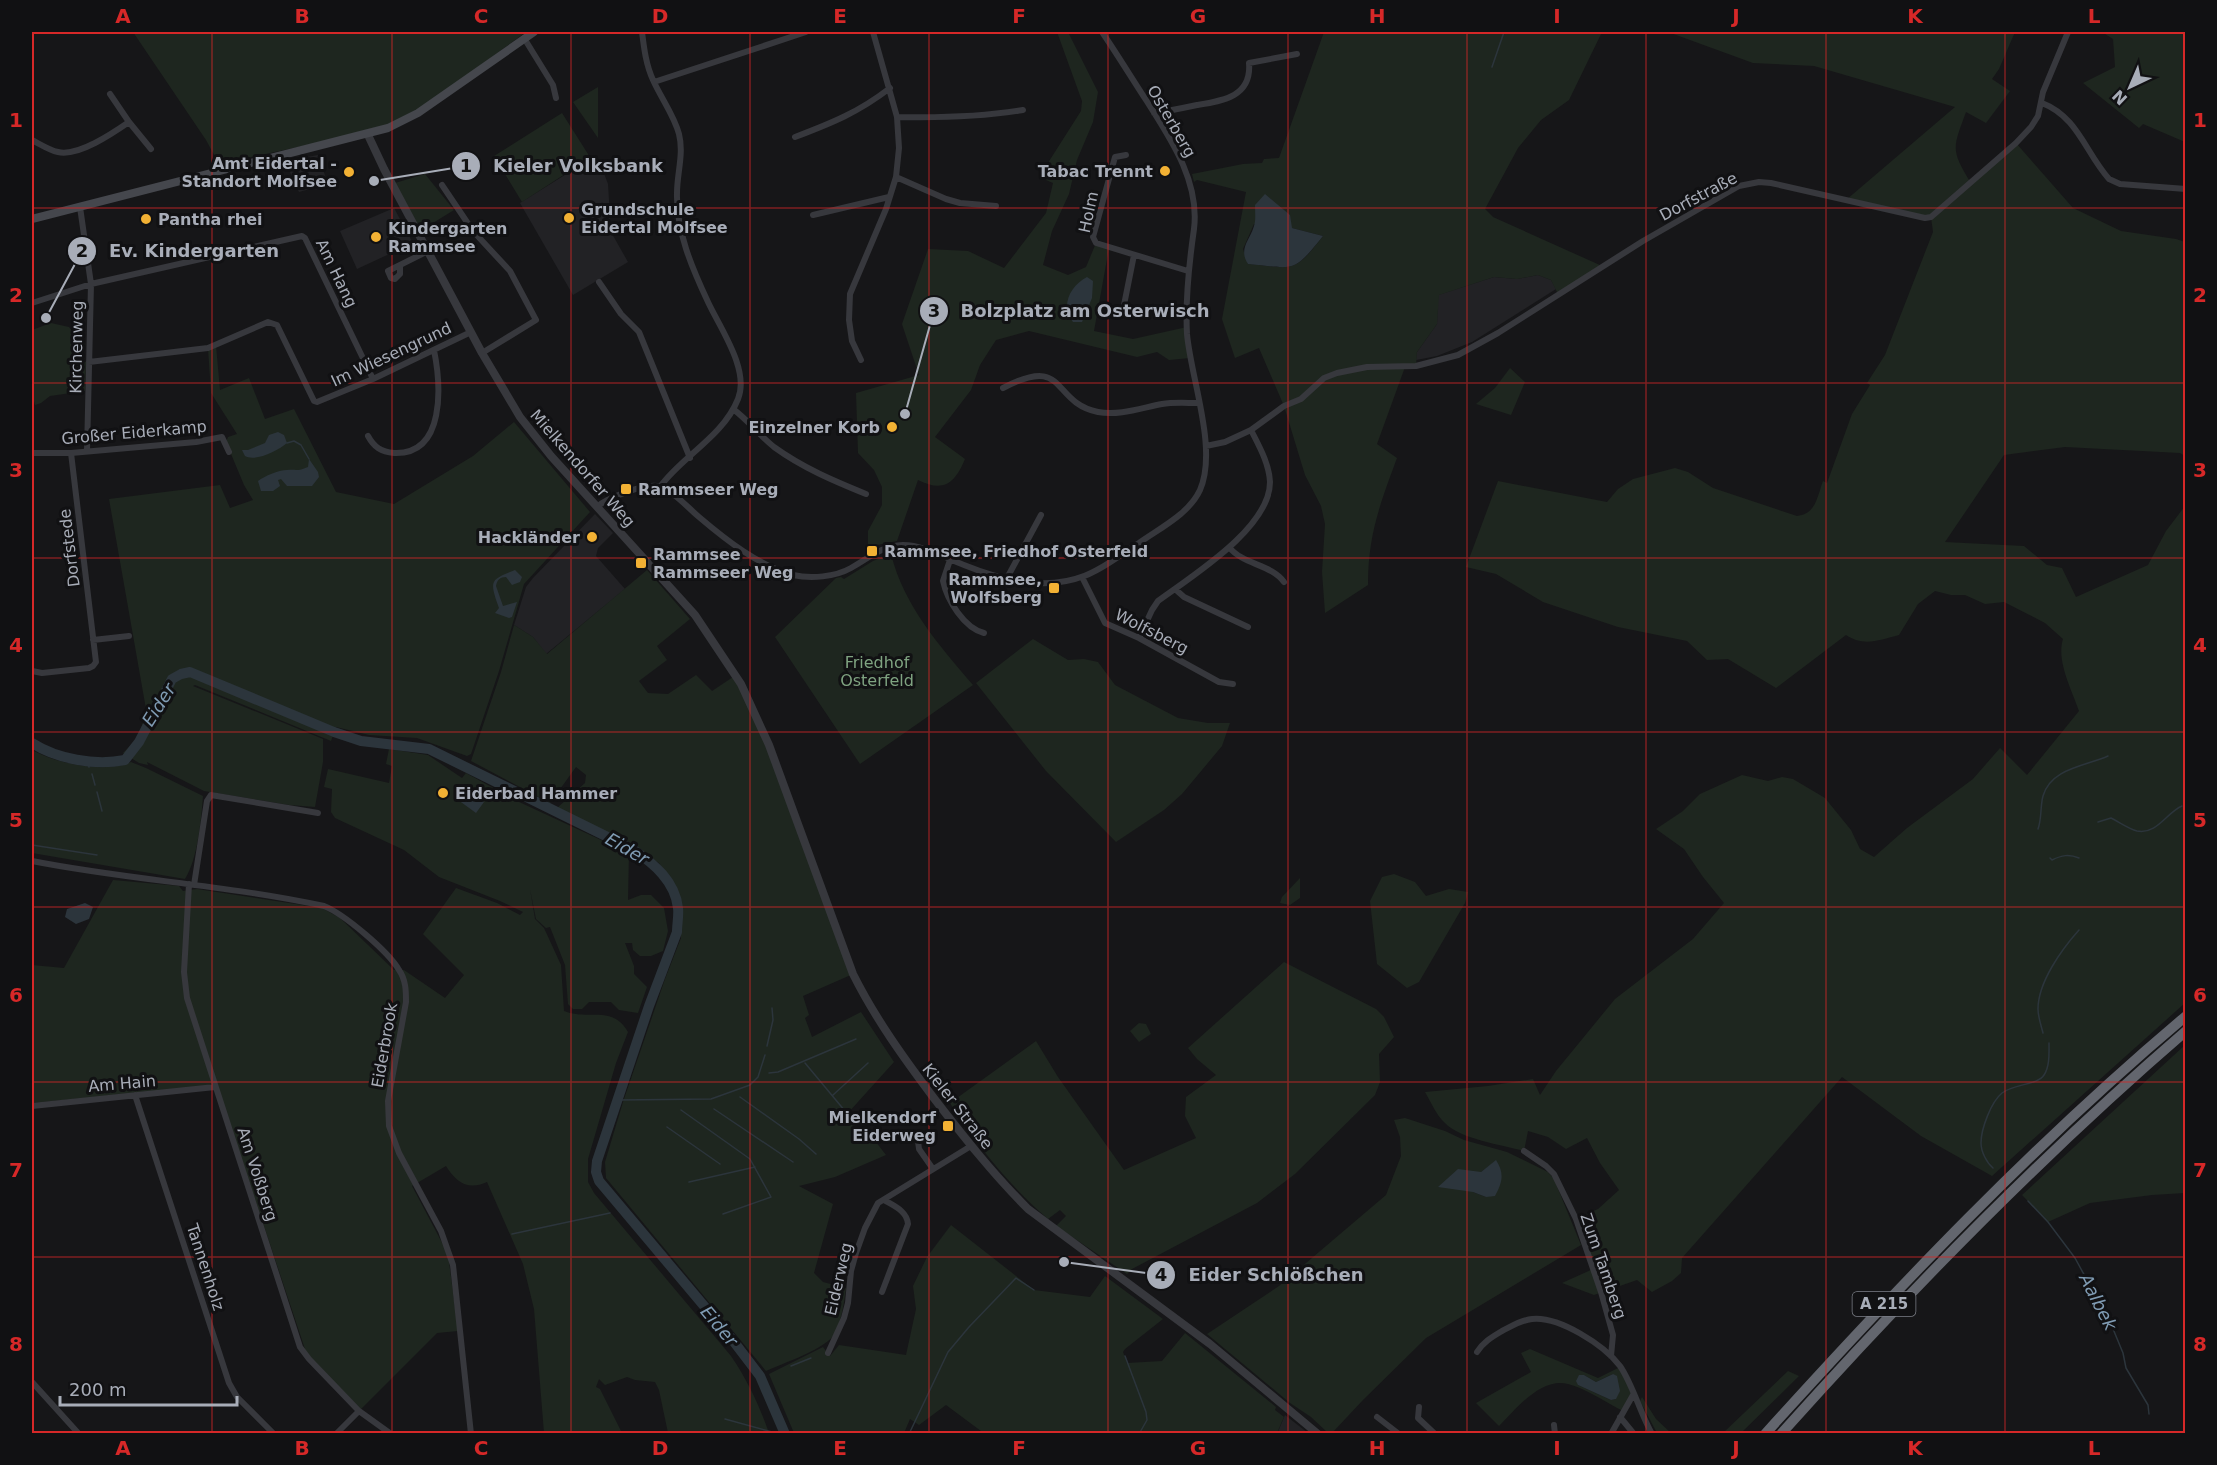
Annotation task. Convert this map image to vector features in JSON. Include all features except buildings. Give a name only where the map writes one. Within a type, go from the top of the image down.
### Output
[{"type":"highway","name":"A 215","points":[[1765,1434],[1905,1282],[2007,1178],[2086,1104],[2186,1016]]},
{"type":"highway","name":"A 215","points":[[1781,1434],[1964,1238],[2075,1130],[2186,1031]]},
{"type":"main road","points":[[32,219],[368,135],[388,128],[418,114],[534,32]]},
{"type":"street","points":[[597,507],[603,502],[648,486],[660,487],[668,476],[706,443],[733,409],[740,392],[740,371],[696,276],[680,229],[677,192],[681,157],[679,134],[654,82],[645,56],[642,32]]},
{"type":"street","points":[[654,82],[806,32]]},
{"type":"street","points":[[861,360],[852,341],[849,320],[850,294],[896,177],[898,148],[897,117],[873,32]]},
{"type":"street","name":"Osterberg","points":[[660,487],[732,543],[766,564],[794,575],[810,577],[838,573],[851,568],[881,549],[913,546],[1006,578],[1050,583],[1082,577],[1105,566],[1167,524],[1189,506],[1196,498],[1207,466],[1206,446],[1187,331],[1188,271],[1195,223],[1192,194],[1181,159],[1102,32]]},
{"type":"street","name":"Dorfstraße","points":[[1251,430],[1284,406],[1300,399],[1324,378],[1337,373],[1367,367],[1416,366],[1458,355],[1498,333],[1643,241],[1739,186],[1759,182],[1771,183],[1925,218],[1931,217],[2016,143],[2031,127],[2038,116],[2043,92],[2068,32]]},
{"type":"street","points":[[524,38],[554,85],[556,98]]},
{"type":"street","points":[[1154,113],[1225,100],[1240,91],[1248,81],[1249,63],[1297,54]]},
{"type":"street","points":[[795,137],[844,118],[890,88]]},
{"type":"street","points":[[110,94],[151,149]]},
{"type":"street","points":[[2042,103],[2055,108],[2065,117],[2109,179],[2120,184],[2186,189]]},
{"type":"street","points":[[897,117],[953,118],[1023,110]]},
{"type":"street","points":[[32,140],[60,153],[70,152],[99,141],[129,122]]},
{"type":"street","name":"Mielkendorfer Weg","points":[[368,135],[482,353],[506,395],[535,438],[695,615],[736,675]]},
{"type":"street","name":"Holm","points":[[1126,155],[1115,157],[1093,237],[1096,243],[1188,271]]},
{"type":"street","points":[[896,177],[946,199],[960,203],[996,206]]},
{"type":"street","points":[[442,185],[473,231],[510,271],[536,321],[482,353]]},
{"type":"street","points":[[813,215],[889,198]]},
{"type":"street","name":"Kirchenweg","points":[[80,207],[91,284],[87,451]]},
{"type":"street","name":"Am Hang","points":[[32,303],[91,284],[302,236],[373,379]]},
{"type":"street","points":[[399,266],[428,252]]},
{"type":"street","points":[[1124,305],[1134,255]]},
{"type":"street","points":[[599,282],[621,314],[639,332],[690,458]]},
{"type":"street","name":"Im Wiesengrund","points":[[89,362],[208,348],[268,322],[277,325],[314,401],[317,402],[373,379],[471,332]]},
{"type":"street","points":[[368,436],[372,444],[379,449],[396,453],[414,449],[428,438],[436,420],[437,410],[437,362],[434,350]]},
{"type":"street","points":[[1003,388],[1025,377],[1045,376],[1053,379],[1076,402],[1086,408],[1116,414],[1165,404],[1198,403]]},
{"type":"street","points":[[733,409],[767,441],[791,459],[808,469],[866,494]]},
{"type":"street","points":[[1139,638],[1154,606],[1229,547],[1252,525],[1263,508],[1269,492],[1269,476],[1264,456],[1251,430],[1225,442],[1206,446]]},
{"type":"street","name":"Großer Eiderkamp","points":[[32,453],[72,453],[196,442],[222,437],[229,452]]},
{"type":"street","name":"Dorfstede","points":[[32,671],[42,673],[93,666],[96,662],[72,453]]},
{"type":"street","points":[[1006,578],[1041,515]]},
{"type":"street","points":[[1229,547],[1237,555],[1278,574],[1284,582]]},
{"type":"street","points":[[950,560],[942,581],[951,603],[973,628],[984,633]]},
{"type":"street","name":"Wolfsberg","points":[[1082,577],[1105,623],[1139,638],[1219,682],[1233,684]]},
{"type":"street","points":[[1175,589],[1184,597],[1248,627]]},
{"type":"street","points":[[93,640],[129,636]]},
{"type":"street","name":"Kieler Straße","points":[[736,675],[755,711],[769,745],[853,974],[870,1008],[900,1054],[971,1146],[1002,1182],[1040,1219],[1210,1344],[1318,1434]]},
{"type":"street","name":"Am Voßberg","points":[[318,813],[211,795],[207,801],[192,885],[184,985],[300,1347],[359,1411],[391,1434]]},
{"type":"street","name":"Eiderbrook","points":[[32,861],[303,901],[330,908],[380,949],[399,968],[406,986],[406,1002],[388,1101],[389,1125],[399,1153],[441,1231],[453,1264],[471,1434]]},
{"type":"street","name":"Am Hain","points":[[32,1106],[215,1087]]},
{"type":"street","name":"Tannenholz","points":[[135,1095],[230,1383],[237,1397],[274,1434]]},
{"type":"street","points":[[918,1141],[919,1149],[933,1169]]},
{"type":"street","name":"Eiderweg","points":[[828,1353],[844,1318],[856,1253],[865,1228],[879,1203],[971,1146]]},
{"type":"street","name":"Zum Tamberg","points":[[1524,1151],[1554,1174],[1576,1220],[1613,1335],[1611,1356]]},
{"type":"street","points":[[882,1292],[908,1224],[904,1212],[884,1200]]},
{"type":"street","points":[[1477,1352],[1488,1340],[1512,1325],[1535,1318],[1583,1335],[1611,1356],[1620,1367],[1652,1434]]},
{"type":"street","points":[[32,1382],[79,1434]]},
{"type":"street","points":[[1611,1434],[1633,1395]]},
{"type":"street","points":[[1419,1407],[1418,1418],[1435,1434]]},
{"type":"street","points":[[336,1434],[359,1411]]},
{"type":"street","points":[[1377,1417],[1399,1434]]},
{"type":"street","points":[[1620,1417],[1635,1434]]},
{"type":"street","points":[[1554,1425],[1555,1434]]},
{"type":"shaded area","points":[[318,155],[328,184],[299,192],[285,161]]},
{"type":"shaded area","name":"Grundschule Eidertal Molfsee","points":[[599,160],[608,184],[611,232],[628,262],[573,295],[520,203],[584,163],[588,168]]},
{"type":"shaded area","points":[[1265,194],[1290,215],[1292,228],[1323,236],[1305,257],[1291,266],[1248,264],[1245,259],[1244,249],[1255,224],[1255,205]]},
{"type":"shaded area","name":"Kindergarten Rammsee","points":[[394,208],[413,243],[357,269],[340,231]]},
{"type":"shaded area","points":[[1538,275],[1551,280],[1556,289],[1472,342],[1437,356],[1416,360],[1417,352],[1437,324],[1438,295],[1494,277],[1517,279]]},
{"type":"shaded area","points":[[1087,277],[1093,281],[1092,298],[1082,322],[1073,322],[1069,316],[1067,303],[1072,291]]},
{"type":"shaded area","points":[[278,432],[284,435],[287,443],[283,446],[260,457],[245,456],[242,450],[265,443],[269,435]]},
{"type":"shaded area","points":[[309,459],[319,477],[312,486],[287,486],[281,479],[278,480],[280,486],[273,491],[261,491],[258,481],[280,471],[308,467]]},
{"type":"shaded area","points":[[595,514],[613,533],[598,548],[596,556],[625,589],[546,654],[533,637],[514,625],[526,587]]},
{"type":"shaded area","points":[[515,570],[522,577],[520,582],[512,585],[504,577],[499,579],[496,586],[503,606],[517,602],[512,617],[509,618],[495,613],[499,608],[493,586],[496,579]]},
{"type":"shaded area","points":[[463,786],[484,802],[476,813],[454,797]]},
{"type":"shaded area","points":[[85,903],[93,907],[89,919],[76,924],[65,917],[67,909]]},
{"type":"shaded area","points":[[1496,1160],[1502,1178],[1495,1196],[1486,1197],[1473,1192],[1438,1187],[1458,1169],[1481,1172]]},
{"type":"shaded area","points":[[1613,1374],[1617,1376],[1620,1391],[1616,1399],[1611,1400],[1578,1385],[1576,1381],[1579,1375],[1584,1375],[1596,1382]]},
{"type":"shaded area","points":[[1285,1415],[1308,1433],[1277,1434]]},
{"type":"green space","points":[[133,32],[526,32],[417,112],[401,121],[312,144],[219,164],[206,140]]},
{"type":"green space","points":[[1057,32],[1068,32],[1098,92],[1093,122],[1077,160],[1069,194],[1052,231],[1043,265],[1068,275],[1086,267],[1096,243],[1109,248],[1094,331],[1133,339],[1187,327],[1190,358],[1169,360],[1157,352],[1137,357],[1029,331],[996,340],[980,365],[971,390],[935,437],[965,459],[957,474],[953,480],[942,485],[935,486],[918,480],[897,541],[877,545],[868,551],[868,531],[882,505],[882,487],[874,470],[858,453],[856,393],[919,375],[902,324],[928,249],[968,251],[1004,268],[1046,213],[1053,183],[1039,177],[1081,111],[1082,101]]},
{"type":"green space","points":[[1324,32],[1602,32],[1569,100],[1541,120],[1518,148],[1485,209],[1493,217],[1602,266],[1558,294],[1551,280],[1538,275],[1517,279],[1494,277],[1439,295],[1437,324],[1417,352],[1416,366],[1405,367],[1377,444],[1397,458],[1380,505],[1373,535],[1368,585],[1325,613],[1322,572],[1325,524],[1321,506],[1305,475],[1284,406],[1259,348],[1235,358],[1222,319],[1246,192],[1197,180],[1194,182],[1192,174],[1243,164],[1262,163],[1264,159],[1279,158]],"holes":[[[1254,224],[1292,228],[1323,236],[1305,257],[1291,266],[1248,264],[1243,249]]]},
{"type":"green space","points":[[1668,32],[2015,32],[1999,69],[1992,79],[2010,91],[1986,123],[1966,112],[1958,134],[1957,155],[1971,183],[2016,143],[2073,208],[2121,231],[2185,242],[2185,456],[2180,453],[2065,447],[2004,455],[1945,542],[2024,546],[2047,565],[2062,568],[2076,597],[2148,565],[2166,531],[2185,506],[2185,1003],[1992,1176],[1921,1136],[1842,1077],[1682,1258],[1681,1273],[1672,1281],[1652,1292],[1637,1280],[1594,1295],[1562,1283],[1593,1269],[1576,1219],[1598,1209],[1619,1190],[1600,1163],[1587,1138],[1566,1149],[1548,1137],[1528,1131],[1524,1151],[1482,1141],[1452,1129],[1445,1123],[1425,1092],[1533,1079],[1540,1095],[1556,1071],[1615,999],[1693,939],[1724,903],[1684,849],[1656,829],[1683,811],[1700,794],[1742,775],[1768,781],[1782,777],[1793,779],[1825,798],[1851,830],[1860,849],[1874,857],[1907,828],[1973,779],[2000,748],[2027,775],[2079,711],[2063,666],[2061,648],[2063,639],[2045,623],[2004,602],[1985,604],[1965,595],[1951,595],[1935,591],[1918,604],[1899,635],[1865,642],[1846,635],[1776,688],[1728,659],[1707,660],[1687,641],[1618,627],[1543,602],[1496,574],[1466,567],[1498,481],[1607,502],[1618,489],[1633,479],[1675,468],[1688,472],[1713,488],[1797,516],[1808,512],[1815,504],[1823,481],[1827,483],[1852,414],[1870,385],[1867,383],[1885,355],[1933,232],[1931,217],[1846,200],[1955,107],[1814,66],[1753,63]]},
{"type":"green space","points":[[2102,32],[2185,32],[2185,142],[2143,124],[2139,128],[2083,83],[2115,67],[2113,39]]},
{"type":"green space","points":[[598,87],[598,138],[573,102]]},
{"type":"green space","points":[[562,113],[588,154],[588,159],[522,202],[494,156]]},
{"type":"green space","points":[[425,174],[454,210],[420,231],[395,183]]},
{"type":"green space","points":[[51,323],[69,327],[80,341],[85,340],[85,347],[82,348],[82,362],[86,362],[85,391],[50,396],[35,405],[32,394],[32,330]]},
{"type":"green space","points":[[216,346],[220,390],[249,378],[265,419],[294,409],[336,492],[394,504],[473,456],[514,422],[590,512],[524,584],[499,671],[471,754],[467,756],[417,738],[369,735],[336,727],[331,741],[195,685],[193,686],[323,739],[323,762],[315,807],[204,791],[147,762],[148,765],[139,763],[123,753],[139,737],[146,709],[109,499],[220,485],[230,508],[253,500],[244,485],[226,442],[228,437],[237,434],[211,393],[208,348]]},
{"type":"green space","points":[[1510,368],[1525,382],[1511,415],[1476,404],[1495,388]]},
{"type":"green space","name":"Friedhof Osterfeld","points":[[891,554],[905,591],[924,624],[973,685],[860,764],[775,637],[836,578],[844,579],[873,561]]},
{"type":"green space","points":[[647,570],[690,619],[657,646],[667,660],[639,681],[648,693],[668,694],[696,675],[712,691],[736,675],[755,711],[853,974],[803,996],[809,1015],[805,1018],[812,1037],[861,1012],[894,1062],[848,1113],[862,1136],[869,1133],[886,1155],[835,1177],[799,1186],[833,1204],[814,1273],[823,1282],[846,1288],[835,1333],[823,1345],[766,1371],[606,1178],[605,1162],[623,1102],[681,938],[681,907],[675,885],[659,863],[635,848],[557,808],[585,783],[586,775],[576,767],[550,803],[471,761],[514,625],[533,637],[547,654]]},
{"type":"green space","points":[[1033,639],[1068,660],[1084,659],[1098,662],[1115,685],[1178,718],[1208,723],[1230,723],[1222,746],[1182,794],[1164,810],[1116,842],[1046,771],[976,683]]},
{"type":"green space","points":[[389,749],[428,755],[462,778],[466,773],[517,801],[629,853],[628,900],[641,895],[651,895],[664,908],[668,931],[663,951],[651,956],[640,956],[633,950],[632,943],[625,943],[634,966],[634,974],[647,987],[638,1013],[619,1010],[611,1002],[589,1002],[582,1009],[573,1009],[568,1004],[565,965],[550,927],[546,928],[536,919],[530,889],[535,919],[544,928],[561,965],[564,1011],[615,1018],[628,1032],[616,1063],[588,1159],[588,1182],[594,1193],[731,1356],[753,1393],[769,1433],[668,1433],[659,1390],[655,1382],[627,1377],[605,1385],[599,1379],[596,1387],[600,1389],[622,1433],[544,1433],[534,1309],[523,1264],[487,1182],[474,1186],[468,1185],[454,1177],[446,1166],[412,1186],[448,1254],[458,1331],[437,1333],[361,1409],[307,1355],[217,1085],[32,1103],[32,965],[64,968],[113,880],[179,886],[183,891],[197,889],[322,908],[340,918],[394,970],[404,970],[445,998],[464,975],[423,934],[456,888],[497,903],[520,915],[523,912],[439,877],[404,850],[335,818],[331,812],[332,789],[324,787],[328,769],[389,783],[392,766],[386,764]]},
{"type":"green space","points":[[32,750],[67,763],[94,767],[108,767],[131,762],[203,796],[196,850],[185,879],[32,853]]},
{"type":"green space","points":[[1394,874],[1415,882],[1426,896],[1449,889],[1468,892],[1465,903],[1419,982],[1407,988],[1377,964],[1370,901],[1382,877]]},
{"type":"green space","points":[[1300,878],[1300,898],[1290,905],[1280,903],[1282,897]]},
{"type":"green space","points":[[1284,962],[1376,1009],[1384,1017],[1394,1037],[1379,1054],[1380,1082],[1375,1095],[1295,1174],[1257,1203],[1132,1269],[1127,1274],[1056,1226],[1066,1216],[1060,1210],[1048,1219],[1020,1193],[971,1135],[950,1103],[1036,1041],[1058,1077],[1124,1170],[1196,1138],[1185,1116],[1186,1097],[1216,1075],[1188,1048]]},
{"type":"green space","points":[[1139,1023],[1146,1024],[1151,1034],[1139,1042],[1130,1031]]},
{"type":"green space","points":[[2185,1045],[2185,1193],[2090,1203],[2048,1222],[2022,1195]]},
{"type":"green space","points":[[1405,1118],[1445,1131],[1464,1140],[1507,1152],[1548,1172],[1554,1179],[1581,1245],[1426,1338],[1332,1433],[1328,1433],[1207,1334],[1279,1286],[1386,1195],[1401,1156],[1400,1137],[1394,1120]],"holes":[[[1496,1161],[1486,1197],[1473,1192],[1481,1172]]]},
{"type":"green space","points":[[951,1225],[1034,1290],[1090,1297],[1105,1276],[1163,1319],[1125,1349],[1123,1352],[1127,1363],[1162,1361],[1185,1333],[1276,1407],[1275,1410],[1284,1417],[1277,1433],[985,1434],[946,1405],[919,1425],[910,1419],[904,1433],[794,1433],[769,1374],[823,1347],[830,1356],[839,1345],[906,1355],[916,1309],[913,1286],[927,1257]]},
{"type":"green space","points":[[1530,1349],[1598,1378],[1620,1367],[1633,1395],[1623,1411],[1575,1386],[1558,1383],[1548,1385],[1521,1403],[1499,1426],[1476,1403],[1531,1372],[1521,1353]],"holes":[[[1613,1374],[1616,1399],[1611,1400],[1578,1385],[1584,1375],[1596,1382]]]},
{"type":"green space","points":[[1788,1371],[1799,1376],[1741,1433],[1723,1433]]},
{"type":"green space","points":[[1642,1397],[1656,1419],[1671,1433],[1657,1433],[1640,1401]]},
{"type":"waterway","points":[[1492,67],[1504,32]]},
{"type":"waterway","points":[[287,443],[294,441],[301,445],[309,459]]},
{"type":"waterway","name":"Eider","points":[[32,743],[42,749],[77,760],[101,762],[125,760],[139,742],[172,679],[190,672],[361,741],[429,749],[634,850],[656,867],[668,881],[676,898],[677,932],[649,1006],[597,1161],[596,1172],[599,1181],[731,1338],[760,1376],[785,1434]]},
{"type":"waterway","points":[[2038,829],[2043,796],[2053,779],[2070,769],[2108,756]]},
{"type":"waterway","name":"Eider","points":[[87,761],[89,767]]},
{"type":"waterway","points":[[92,774],[95,785]]},
{"type":"waterway","points":[[97,792],[102,811]]},
{"type":"waterway","points":[[2098,822],[2111,818],[2137,831],[2150,830],[2182,806]]},
{"type":"waterway","points":[[32,845],[97,855]]},
{"type":"waterway","points":[[2050,858],[2052,860],[2062,856],[2079,858]]},
{"type":"waterway","name":"Aalbek","points":[[2043,1033],[2038,1009],[2042,988],[2059,956],[2079,930]]},
{"type":"waterway","points":[[767,1046],[773,1020],[772,1008]]},
{"type":"waterway","points":[[769,1073],[778,1072],[856,1039]]},
{"type":"waterway","name":"Aalbek","points":[[1993,1168],[1985,1157],[1981,1143],[1987,1116],[2002,1093],[2036,1081],[2044,1075],[2048,1063],[2049,1043]]},
{"type":"waterway","points":[[617,1100],[711,1099],[750,1085],[758,1077],[765,1055]]},
{"type":"waterway","points":[[805,1063],[845,1111]]},
{"type":"waterway","points":[[833,1095],[868,1063]]},
{"type":"waterway","points":[[740,1097],[799,1139],[816,1154]]},
{"type":"waterway","points":[[714,1109],[793,1162]]},
{"type":"waterway","points":[[681,1110],[750,1159],[771,1197],[723,1214]]},
{"type":"waterway","points":[[667,1127],[720,1164]]},
{"type":"waterway","points":[[689,1182],[755,1167]]},
{"type":"waterway","name":"Aalbek","points":[[2028,1201],[2048,1222],[2075,1258],[2111,1324],[2123,1353],[2126,1368],[2148,1405],[2149,1414]]},
{"type":"waterway","points":[[512,1234],[610,1213]]},
{"type":"waterway","points":[[909,1434],[948,1352],[969,1327],[1016,1278],[1034,1290]]},
{"type":"waterway","points":[[1125,1356],[1146,1412],[1147,1420],[1139,1434]]},
{"type":"waterway","points":[[791,1366],[811,1358]]},
{"type":"waterway","points":[[725,1419],[772,1432]]},
{"type":"place","name":"Tabac Trennt","points":[[1165,171]]},
{"type":"place","name":"Amt Eidertal - Standort Molfsee","points":[[349,172]]},
{"type":"place","name":"Kieler Volksbank","points":[[374,181]]},
{"type":"place","name":"Grundschule Eidertal Molfsee","points":[[569,218]]},
{"type":"place","name":"Pantha rhei","points":[[146,219]]},
{"type":"place","name":"Kindergarten Rammsee","points":[[376,237]]},
{"type":"place","name":"Ev. Kindergarten","points":[[46,318]]},
{"type":"place","name":"Bolzplatz am Osterwisch","points":[[905,414]]},
{"type":"place","name":"Einzelner Korb","points":[[892,427]]},
{"type":"place","name":"Rammseer Weg","points":[[626,489]]},
{"type":"place","name":"Hackländer","points":[[592,537]]},
{"type":"place","name":"Rammsee, Friedhof Osterfeld","points":[[872,551]]},
{"type":"place","name":"Rammsee Rammseer Weg","points":[[641,563]]},
{"type":"place","name":"Rammsee, Wolfsberg","points":[[1054,588]]},
{"type":"place","name":"Eiderbad Hammer","points":[[443,793]]},
{"type":"place","name":"Mielkendorf Eiderweg","points":[[948,1126]]},
{"type":"place","name":"Eider Schlößchen","points":[[1064,1262]]}]
